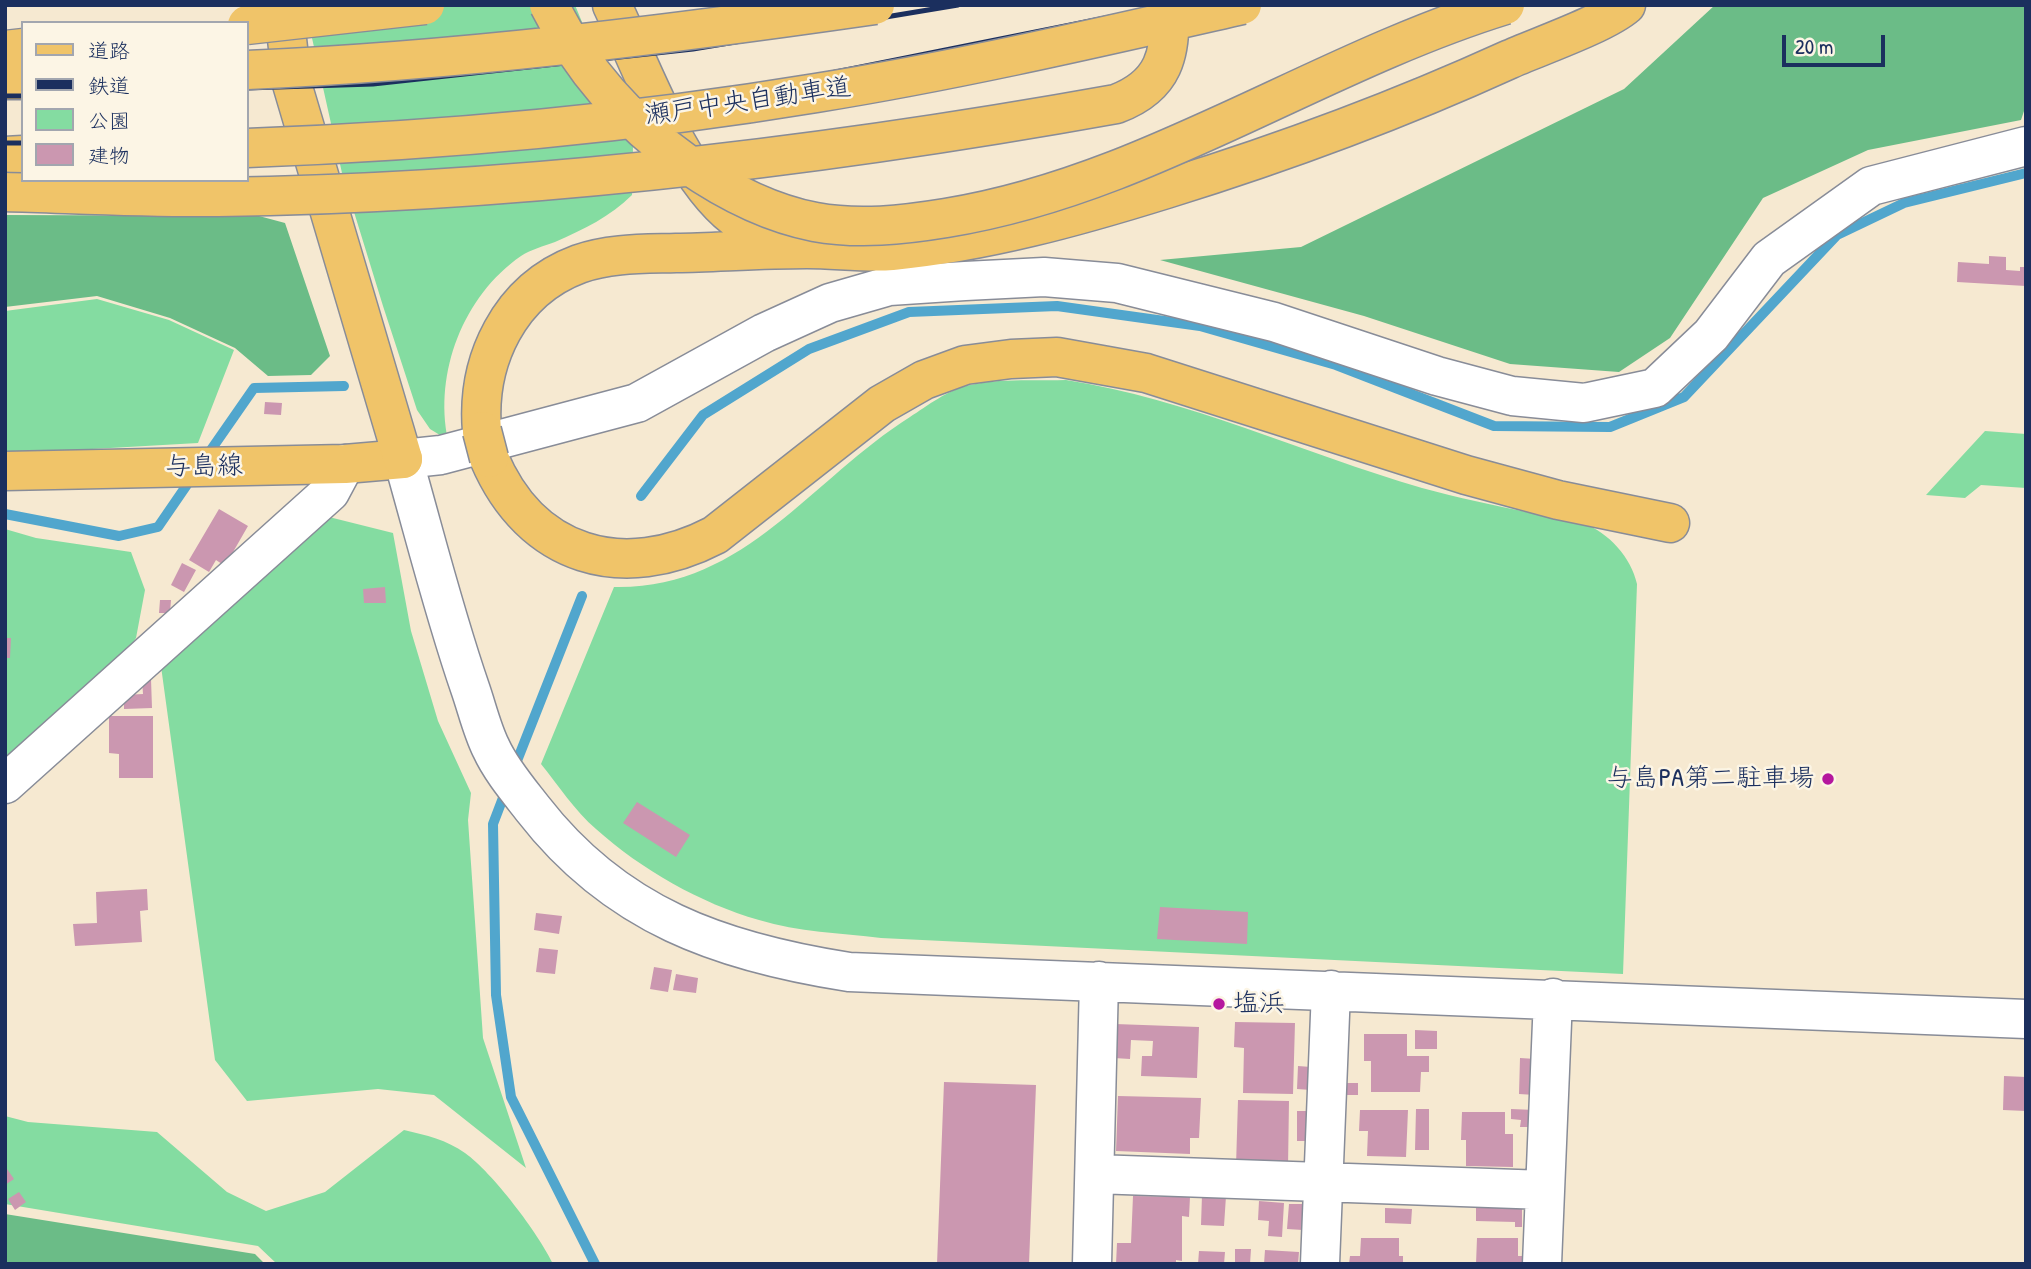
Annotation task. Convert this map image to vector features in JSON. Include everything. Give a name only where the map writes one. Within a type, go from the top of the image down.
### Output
[{"type":"main road","points":[[288,5],[287,39],[292,85],[403,459]]},
{"type":"main road","points":[[248,25],[425,5]]},
{"type":"main road","points":[[549,5],[563,34],[589,71],[661,145],[706,177],[779,213],[852,226],[924,221],[972,213],[1021,203],[1082,184],[1430,29],[1505,5]]},
{"type":"main road","points":[[612,5],[681,150],[708,192],[734,218],[765,236],[807,249]]},
{"type":"main road","points":[[248,70],[374,65],[697,31],[875,5]]},
{"type":"main road","points":[[5,192],[217,197],[432,189],[638,170],[971,130],[1116,104],[1138,96],[1154,80],[1166,58],[1171,32],[1169,5]]},
{"type":"main road","name":"瀬戸中央自動車道","points":[[248,148],[374,143],[615,121],[816,93],[996,61],[1242,5]]},
{"type":"main road","points":[[1626,5],[1405,107],[1235,167],[1073,218],[970,240],[889,251],[807,249],[610,256],[578,264],[552,278],[528,296],[507,321],[493,345],[484,373],[480,405],[485,445],[498,480],[515,505],[536,525],[561,542],[591,554],[624,559],[655,558],[687,549],[715,535],[882,404],[924,380],[965,365],[1057,357],[1146,373],[1466,475],[1558,500],[1670,523]]},
{"type":"main road","name":"与島線","points":[[5,471],[345,464],[403,459]]},
{"type":"street","points":[[2026,146],[1871,186],[1769,259],[1711,335],[1655,388],[1584,403],[1512,396],[1437,376],[1274,322],[1117,284],[1044,278],[965,281],[889,286],[830,303],[764,333],[637,403],[441,455],[403,459],[460,659],[491,749],[522,794],[567,849],[625,897],[661,918],[732,948],[849,972],[1553,998],[2026,1019]]},
{"type":"street","points":[[5,784],[330,492],[345,464]]},
{"type":"street","points":[[1093,1264],[1099,981]]},
{"type":"street","points":[[1320,1264],[1331,990]]},
{"type":"street","points":[[1542,1264],[1553,998]]},
{"type":"street","points":[[1095,1174],[1545,1190]]},
{"type":"green space","points":[[313,5],[575,5],[633,146],[632,195],[596,222],[521,256],[483,292],[469,314],[450,363],[445,389],[448,440],[430,429],[417,410],[383,306],[342,173],[312,38]]},
{"type":"green space","points":[[1715,5],[2026,5],[2026,105],[2021,120],[1868,150],[1763,198],[1670,338],[1619,372],[1510,364],[1364,316],[1160,260],[1301,247],[1624,89]]},
{"type":"green space","points":[[5,215],[259,216],[285,223],[330,356],[311,375],[268,376],[235,348],[170,318],[97,296],[5,307]]},
{"type":"green space","points":[[97,299],[169,320],[234,350],[198,443],[5,454],[5,311]]},
{"type":"green space","points":[[1066,380],[1157,400],[1201,413],[1422,488],[1577,521],[1593,527],[1618,547],[1630,564],[1637,584],[1623,974],[881,938],[804,930],[737,913],[673,884],[614,844],[567,798],[541,764],[614,587],[660,583],[701,571],[738,551],[773,527],[874,443],[954,390],[993,381]]},
{"type":"green space","points":[[1985,431],[2026,434],[2026,488],[1981,485],[1965,498],[1926,495]]},
{"type":"green space","points":[[329,517],[393,533],[411,631],[438,721],[471,793],[468,820],[483,1038],[526,1168],[434,1095],[378,1089],[247,1101],[215,1060],[160,659]]},
{"type":"green space","points":[[5,529],[36,538],[131,552],[145,590],[136,638],[119,663],[5,766]]},
{"type":"green space","points":[[5,1116],[28,1122],[157,1132],[227,1192],[266,1211],[325,1192],[404,1130],[420,1134],[451,1145],[476,1162],[514,1204],[553,1264],[277,1264],[258,1246],[5,1204]]},
{"type":"green space","points":[[5,1214],[255,1254],[265,1264],[5,1264]]},
{"type":"building","points":[[1989,256],[2006,257],[2006,270],[2020,271],[2020,267],[2026,267],[2026,286],[1957,282],[1958,262],[1989,264]]},
{"type":"building","points":[[265,402],[282,403],[281,415],[264,414]]},
{"type":"building","points":[[219,509],[248,526],[225,566],[216,560],[209,572],[189,560]]},
{"type":"building","points":[[182,563],[196,570],[184,592],[171,585]]},
{"type":"building","points":[[385,587],[386,603],[364,603],[363,589]]},
{"type":"building","points":[[160,600],[171,600],[170,613],[159,613]]},
{"type":"building","points":[[5,638],[11,638],[10,658],[5,658]]},
{"type":"building","points":[[142,679],[151,679],[152,708],[124,709],[124,695],[143,694]]},
{"type":"building","points":[[109,716],[153,716],[153,778],[119,778],[119,754],[109,753]]},
{"type":"building","points":[[637,802],[690,835],[676,857],[623,823]]},
{"type":"building","points":[[147,889],[148,910],[140,911],[142,942],[75,946],[73,924],[97,923],[96,892]]},
{"type":"building","points":[[1160,907],[1248,912],[1247,944],[1157,939]]},
{"type":"building","points":[[536,913],[562,916],[559,934],[534,930]]},
{"type":"building","points":[[539,948],[558,950],[555,974],[536,972]]},
{"type":"building","points":[[654,967],[672,970],[668,992],[650,989]]},
{"type":"building","points":[[676,974],[698,978],[696,993],[673,990]]},
{"type":"building","points":[[1235,1022],[1295,1023],[1293,1094],[1243,1093],[1244,1048],[1234,1047]]},
{"type":"building","points":[[1115,1024],[1199,1027],[1197,1078],[1141,1076],[1142,1056],[1152,1056],[1153,1041],[1131,1040],[1130,1059],[1114,1058]]},
{"type":"building","points":[[1415,1030],[1437,1031],[1437,1049],[1415,1049]]},
{"type":"building","points":[[1364,1034],[1407,1034],[1407,1056],[1429,1056],[1429,1072],[1421,1072],[1420,1092],[1371,1092],[1371,1061],[1364,1061]]},
{"type":"building","points":[[1520,1058],[1536,1059],[1535,1095],[1519,1094]]},
{"type":"building","points":[[1298,1066],[1311,1067],[1311,1090],[1297,1089]]},
{"type":"building","points":[[2004,1076],[2026,1077],[2026,1111],[2003,1110]]},
{"type":"building","points":[[944,1082],[1036,1085],[1029,1264],[937,1264]]},
{"type":"building","points":[[1344,1083],[1358,1083],[1358,1095],[1343,1095]]},
{"type":"building","points":[[1118,1096],[1201,1098],[1199,1138],[1190,1138],[1190,1154],[1116,1151]]},
{"type":"building","points":[[1238,1100],[1289,1101],[1288,1167],[1236,1166]]},
{"type":"building","points":[[1416,1109],[1429,1109],[1429,1150],[1415,1150]]},
{"type":"building","points":[[1511,1109],[1535,1110],[1534,1127],[1520,1127],[1521,1120],[1511,1119]]},
{"type":"building","points":[[1360,1110],[1408,1110],[1406,1157],[1367,1156],[1368,1131],[1359,1131]]},
{"type":"building","points":[[1297,1111],[1310,1111],[1310,1141],[1297,1141]]},
{"type":"building","points":[[1462,1112],[1505,1112],[1505,1134],[1513,1134],[1513,1167],[1466,1166],[1466,1140],[1461,1140]]},
{"type":"building","points":[[5,1166],[14,1179],[5,1185]]},
{"type":"building","points":[[19,1192],[26,1202],[15,1210],[8,1199]]},
{"type":"building","points":[[1202,1195],[1226,1196],[1224,1226],[1201,1225]]},
{"type":"building","points":[[1133,1196],[1190,1197],[1189,1217],[1182,1216],[1182,1261],[1176,1260],[1176,1264],[1116,1264],[1117,1243],[1131,1243]]},
{"type":"building","points":[[1259,1201],[1284,1203],[1282,1237],[1268,1236],[1269,1221],[1258,1220]]},
{"type":"building","points":[[1289,1204],[1304,1204],[1303,1230],[1287,1229]]},
{"type":"building","points":[[1385,1208],[1412,1209],[1411,1224],[1385,1223]]},
{"type":"building","points":[[1476,1208],[1522,1208],[1522,1227],[1515,1227],[1515,1222],[1476,1221]]},
{"type":"building","points":[[1361,1238],[1399,1238],[1399,1256],[1403,1256],[1403,1264],[1349,1264],[1350,1256],[1360,1256]]},
{"type":"building","points":[[1477,1238],[1518,1238],[1518,1256],[1524,1256],[1524,1264],[1476,1264]]},
{"type":"building","points":[[1235,1249],[1251,1249],[1250,1264],[1235,1264]]},
{"type":"building","points":[[1265,1250],[1299,1252],[1298,1264],[1264,1264]]},
{"type":"building","points":[[1199,1251],[1225,1252],[1224,1264],[1198,1264]]},
{"type":"waterway","points":[[641,496],[703,415],[809,349],[909,312],[1057,306],[1200,326],[1336,365],[1494,426],[1610,427],[1684,397],[1837,235],[1904,203],[2026,173]]},
{"type":"waterway","points":[[206,457],[254,388],[344,386]]},
{"type":"waterway","points":[[5,514],[119,536],[158,527],[193,476]]},
{"type":"waterway","points":[[513,771],[582,596]]},
{"type":"waterway","points":[[506,790],[493,824],[496,995],[511,1097],[595,1264]]},
{"type":"railway","points":[[248,88],[373,84],[693,49],[958,5]]},
{"type":"railway","points":[[248,134],[374,129],[701,99],[1170,5]]},
{"type":"railway","points":[[5,96],[21,96]]},
{"type":"railway","points":[[5,143],[21,143]]},
{"type":"place","name":"与島PA第二駐車場","points":[[1828,779]]},
{"type":"place","name":"塩浜","points":[[1219,1004]]}]
